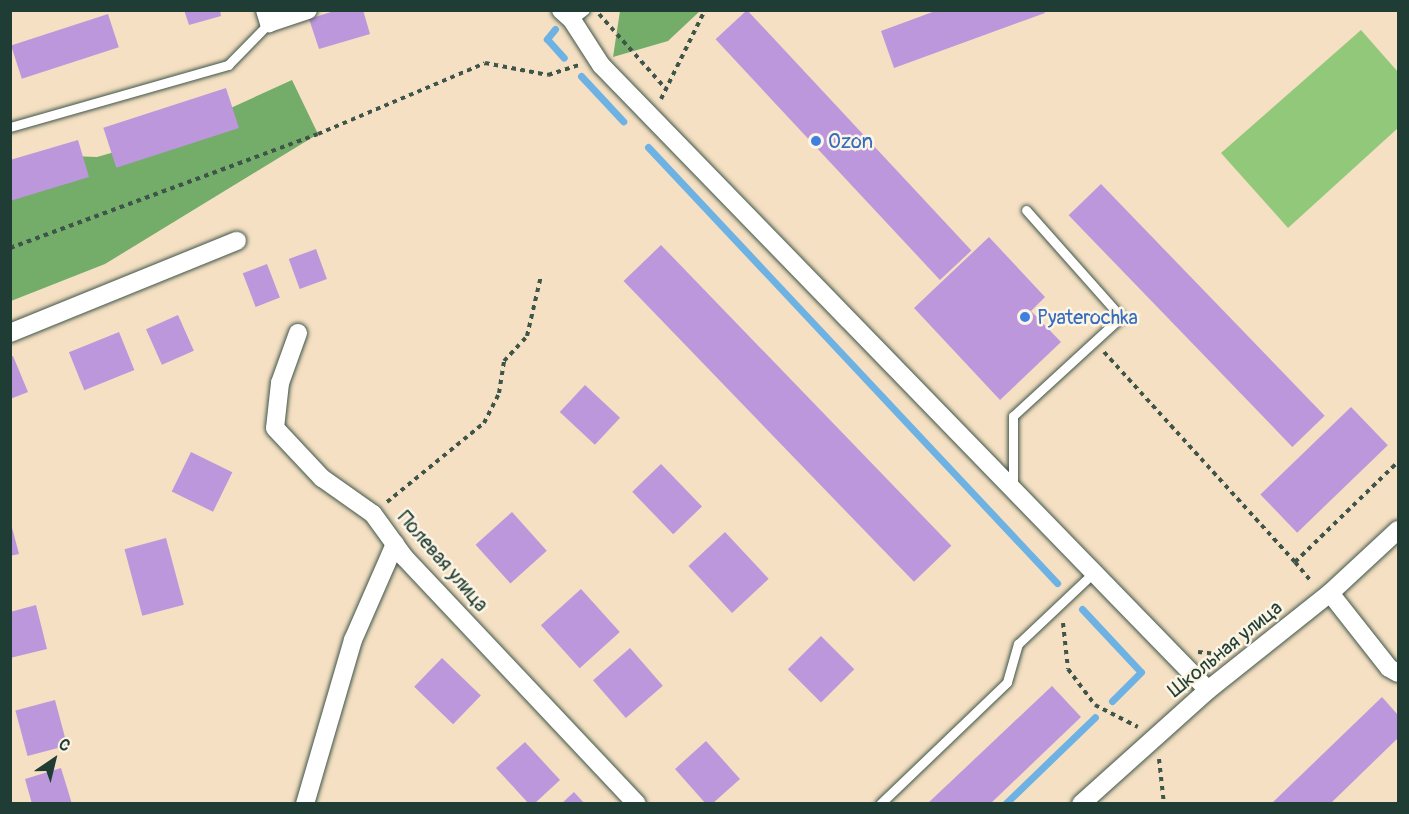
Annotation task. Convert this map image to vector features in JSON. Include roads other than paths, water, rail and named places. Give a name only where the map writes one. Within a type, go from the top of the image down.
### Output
[{"type":"street","points":[[267,17],[308,10]]},
{"type":"street","points":[[573,14],[601,64],[654,115],[1092,574],[1208,690]]},
{"type":"street","points":[[10,333],[237,241]]},
{"type":"street","name":"Полевая улица","points":[[298,333],[280,383],[275,428],[322,478],[373,514],[395,544],[637,804]]},
{"type":"street","name":"Школьная улица","points":[[1081,804],[1208,690],[1330,593],[1398,530]]},
{"type":"street","points":[[305,804],[353,640],[395,544]]},
{"type":"street","points":[[1330,593],[1389,668],[1398,673]]},
{"type":"lane","points":[[10,127],[228,65],[267,17]]},
{"type":"lane","points":[[1013,492],[1013,416],[1122,317],[1026,210]]},
{"type":"lane","points":[[880,804],[1007,682],[1018,644],[1092,574]]},
{"type":"waterway","points":[[555,29],[547,39],[564,58]]},
{"type":"waterway","points":[[581,76],[623,121]]},
{"type":"waterway","points":[[648,147],[1057,583]]},
{"type":"waterway","points":[[1082,609],[1141,672],[1112,701]]},
{"type":"waterway","points":[[1005,804],[1095,717]]},
{"type":"place","name":"Ozon","points":[[816,141]]},
{"type":"place","name":"Pyaterochka","points":[[1025,317]]}]
